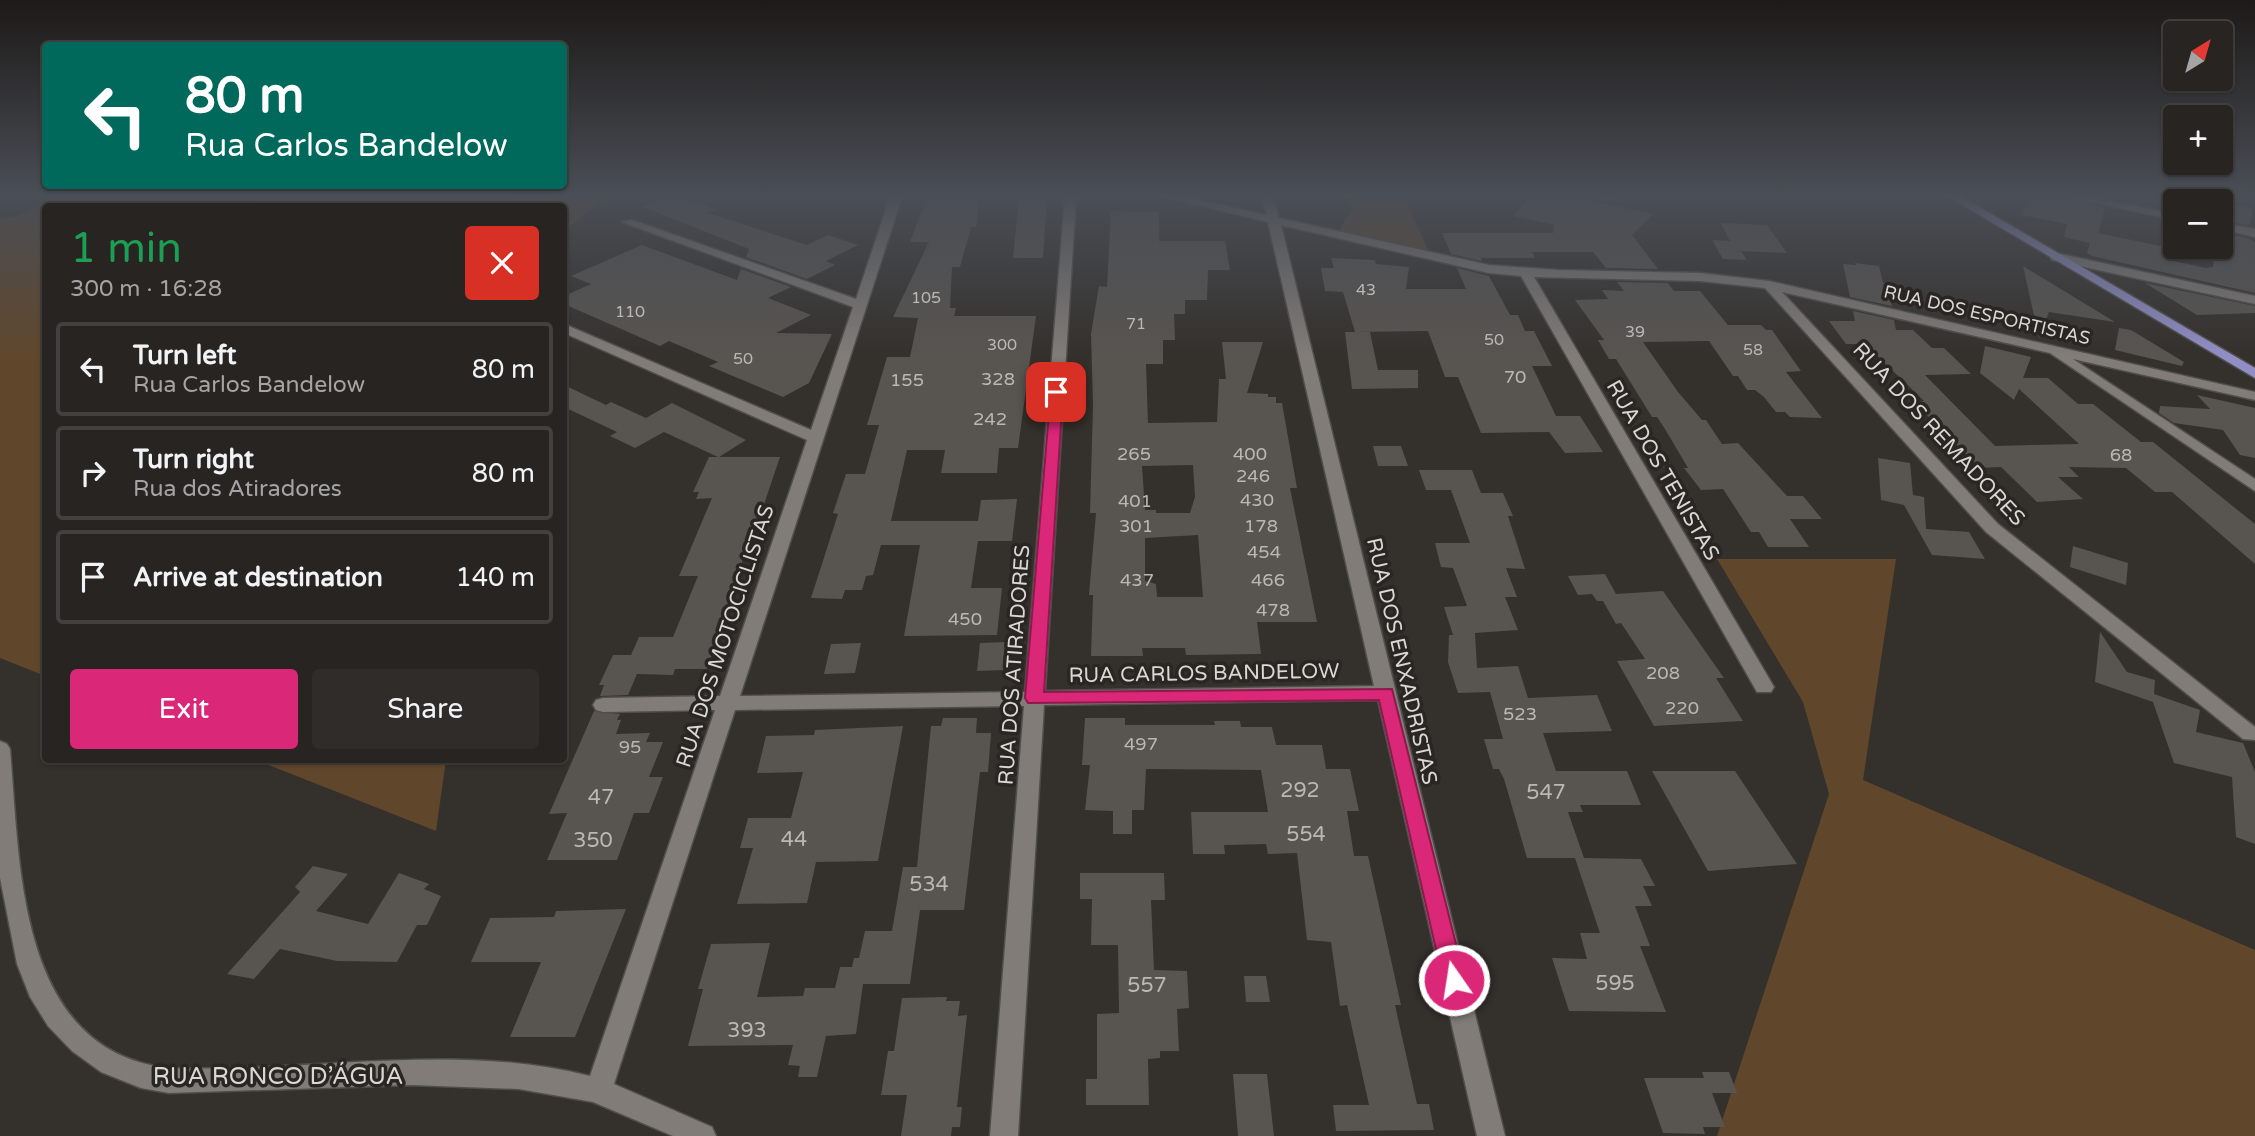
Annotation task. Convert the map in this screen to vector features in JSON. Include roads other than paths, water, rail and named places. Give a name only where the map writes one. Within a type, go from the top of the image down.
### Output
[{"type":"main road","points":[[2044,250],[2255,374]]},
{"type":"street","points":[[706,250],[860,305]]},
{"type":"street","name":"RUA DOS MOTOCICLISTAS","points":[[598,1091],[878,250]]},
{"type":"street","name":"RUA DOS ATIRADORES","points":[[1004,1136],[1066,250]]},
{"type":"street","name":"RUA DOS ENXADRISTAS","points":[[1281,250],[1491,1136]]},
{"type":"street","name":"RUA DOS ESPORTISTAS","points":[[1403,250],[1456,263],[1525,273],[1689,275],[1769,285],[2255,396]]},
{"type":"street","points":[[2056,257],[2255,300]]},
{"type":"street","name":"RUA DOS TENISTAS","points":[[1525,273],[1764,687]]},
{"type":"street","name":"RUA DOS REMADORES","points":[[1769,285],[1992,528],[2250,734]]},
{"type":"street","points":[[567,329],[815,438]]},
{"type":"street","points":[[2046,347],[2255,486]]},
{"type":"street","name":"RUA CARLOS BANDELOW","points":[[603,705],[1386,693]]},
{"type":"street","name":"RUA RONCO D’ÁGUA","points":[[0,749],[12,875],[23,938],[39,989],[58,1018],[108,1064],[144,1077],[201,1080],[473,1075],[554,1081],[598,1091],[702,1136]]}]
